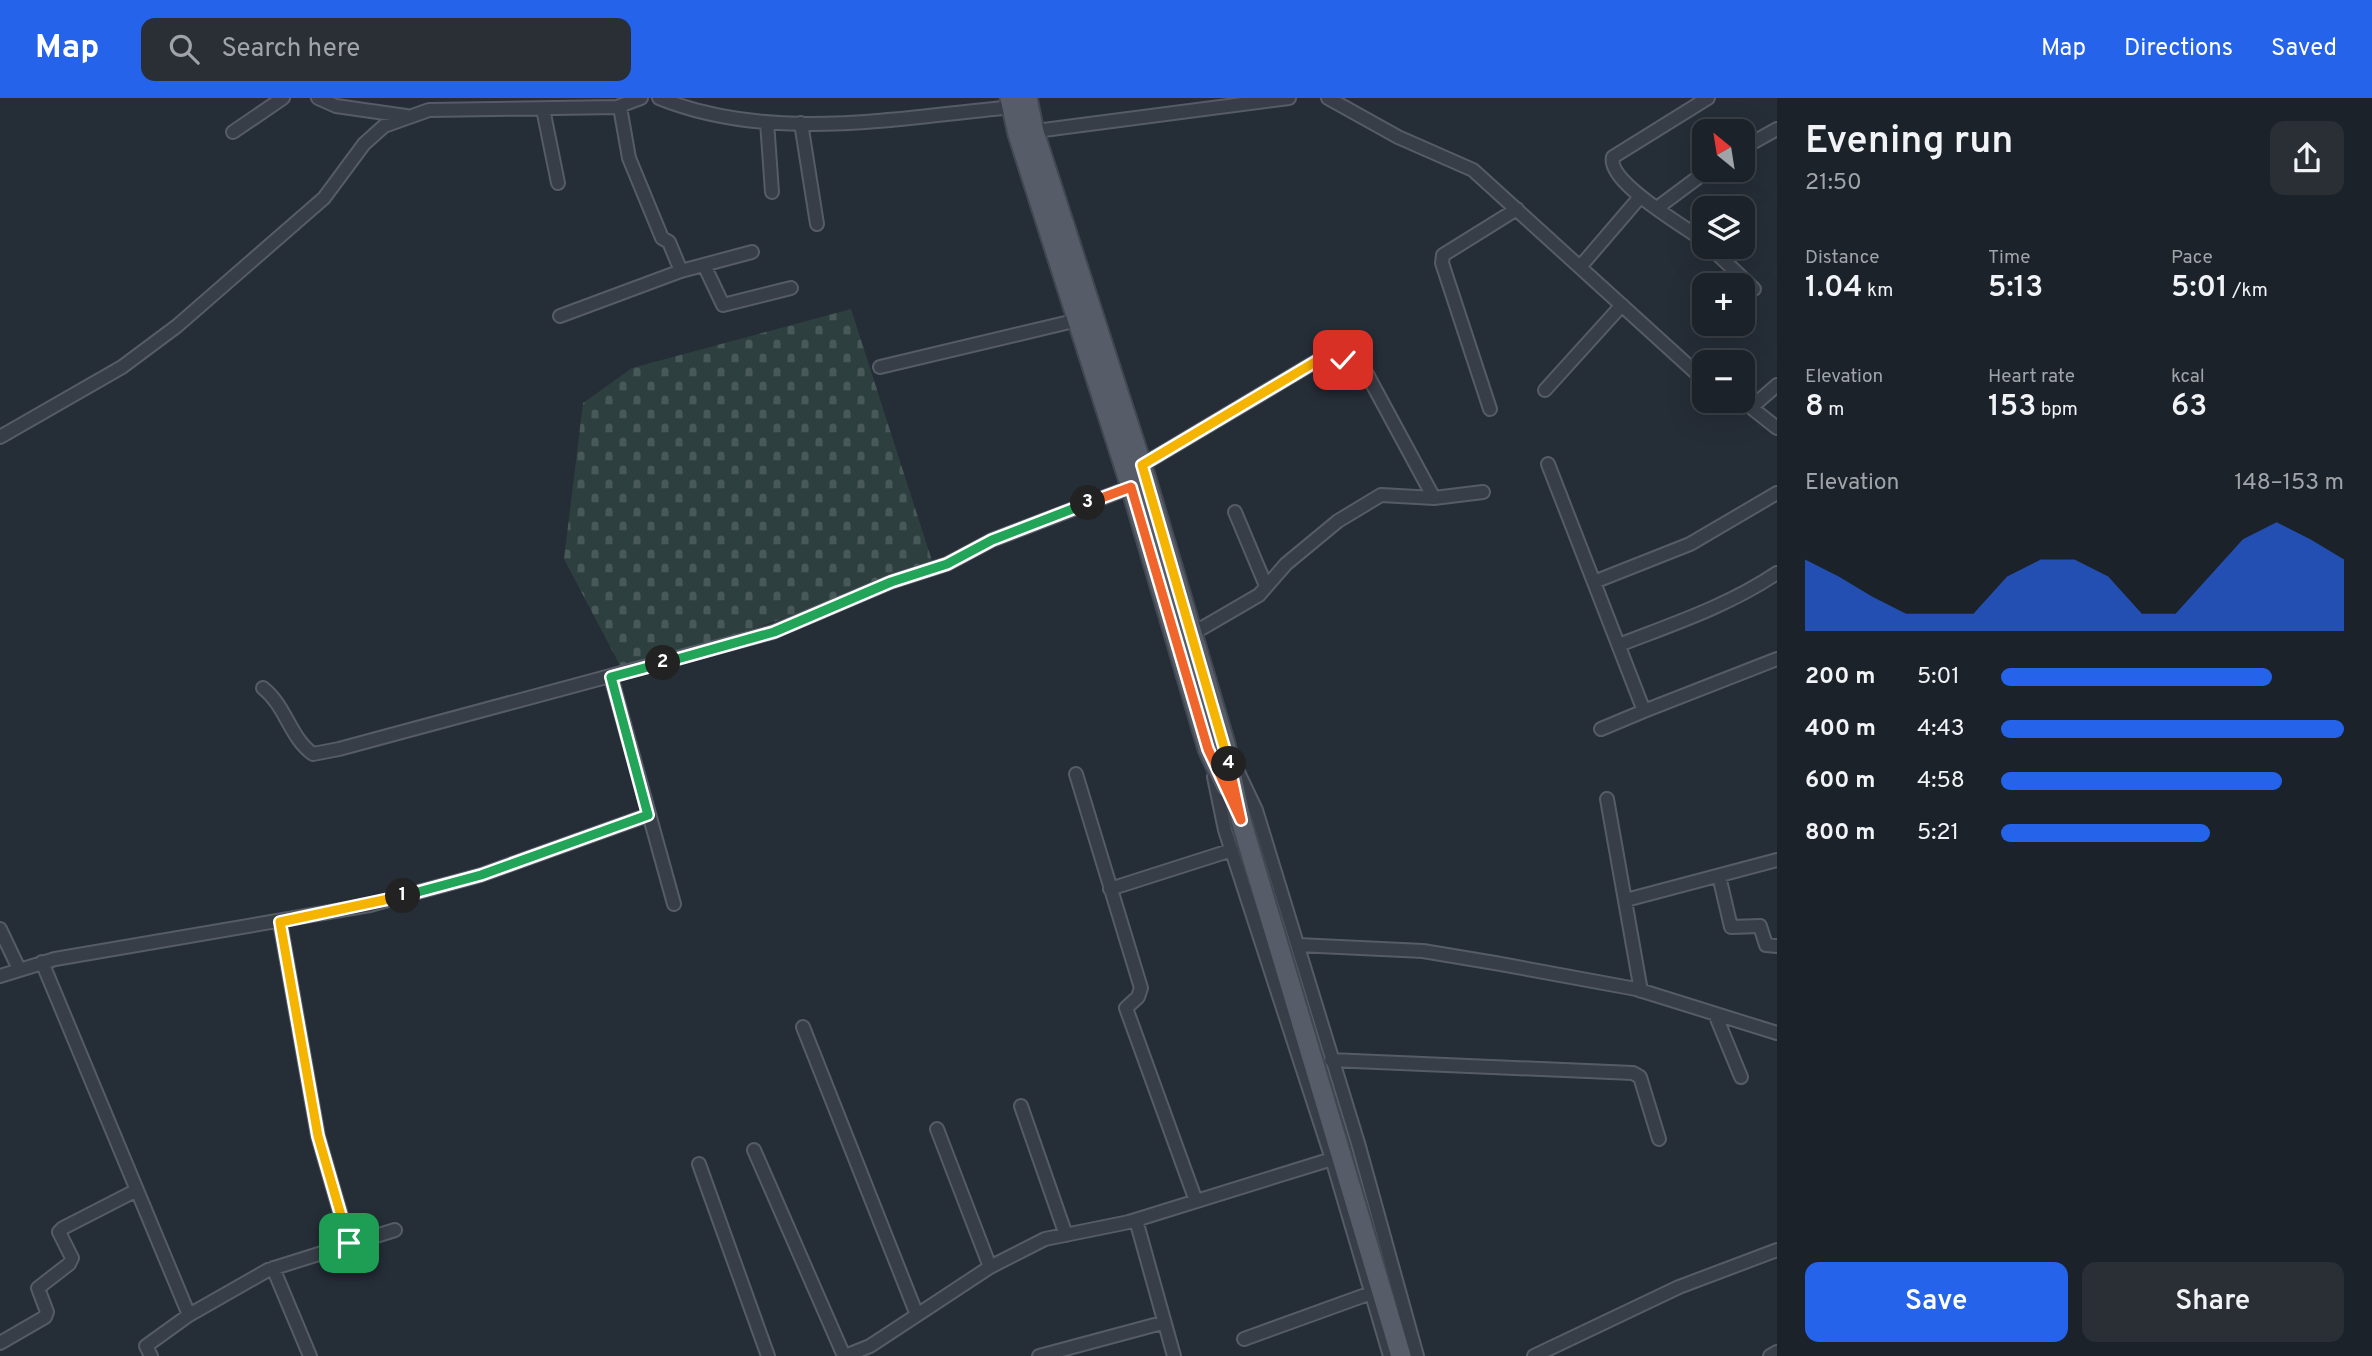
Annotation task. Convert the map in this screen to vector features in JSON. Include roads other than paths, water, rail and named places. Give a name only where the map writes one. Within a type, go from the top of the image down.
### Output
[{"type":"main road","points":[[1017,101],[1077,320],[1241,820],[1401,1356]]},
{"type":"main road","points":[[1026,133],[1142,465],[1192,634],[1216,746]]},
{"type":"street","points":[[233,132],[284,98]]},
{"type":"street","points":[[318,98],[336,106],[407,116]]},
{"type":"street","points":[[0,437],[121,368],[177,326],[324,198],[364,144],[384,126],[429,110],[620,107],[641,98]]},
{"type":"street","points":[[659,98],[693,112],[719,118],[833,124],[1017,101]]},
{"type":"street","points":[[1026,133],[1285,98]]},
{"type":"street","points":[[1328,98],[1398,137],[1473,170],[1692,369]]},
{"type":"street","points":[[1692,233],[1640,197],[1615,172],[1612,163],[1614,157],[1708,98]]},
{"type":"street","points":[[620,107],[629,158],[662,238],[668,242],[681,271]]},
{"type":"street","points":[[542,109],[558,183]]},
{"type":"street","points":[[767,122],[772,192]]},
{"type":"street","points":[[801,123],[817,223]]},
{"type":"street","points":[[1755,141],[1777,129]]},
{"type":"street","points":[[1657,208],[1692,182]]},
{"type":"street","points":[[1580,267],[1640,197]]},
{"type":"street","points":[[1490,409],[1442,263],[1443,255],[1517,209]]},
{"type":"street","points":[[559,316],[681,271],[752,252]]},
{"type":"street","points":[[1723,259],[1737,273]]},
{"type":"street","points":[[704,265],[723,305],[791,288]]},
{"type":"street","points":[[1545,390],[1622,305]]},
{"type":"street","points":[[880,367],[1077,320]]},
{"type":"street","points":[[1142,465],[1320,359],[1343,360],[1361,363],[1434,498]]},
{"type":"street","points":[[1755,399],[1777,385]]},
{"type":"street","points":[[1755,409],[1777,428]]},
{"type":"street","points":[[1548,464],[1644,711]]},
{"type":"street","points":[[263,688],[277,699],[303,747],[313,754],[774,632],[891,582],[947,564],[992,540],[1131,487]]},
{"type":"street","points":[[1192,634],[1259,595],[1286,564],[1338,521],[1381,495],[1434,498],[1483,492]]},
{"type":"street","points":[[1594,582],[1690,544],[1777,493]]},
{"type":"street","points":[[1235,512],[1266,586]]},
{"type":"street","points":[[1619,645],[1748,593],[1777,573]]},
{"type":"street","points":[[1601,729],[1777,659]]},
{"type":"street","points":[[611,677],[674,904]]},
{"type":"street","points":[[1216,746],[1232,850],[1332,1158],[1390,1356]]},
{"type":"street","points":[[1216,746],[1256,810],[1358,1143],[1417,1356]]},
{"type":"street","points":[[1076,774],[1141,988],[1138,998],[1126,1008],[1196,1201]]},
{"type":"street","points":[[1606,799],[1641,991]]},
{"type":"street","points":[[0,976],[42,962],[370,905],[481,875],[648,815]]},
{"type":"street","points":[[1110,889],[1232,850]]},
{"type":"street","points":[[1626,900],[1777,860]]},
{"type":"street","points":[[1719,876],[1731,928],[1760,926],[1766,945],[1777,946]]},
{"type":"street","points":[[280,922],[318,1136],[349,1243]]},
{"type":"street","points":[[0,929],[19,969]]},
{"type":"street","points":[[1298,945],[1423,951],[1641,991],[1777,1033]]},
{"type":"street","points":[[42,962],[190,1315]]},
{"type":"street","points":[[1715,1014],[1741,1077]]},
{"type":"street","points":[[803,1027],[918,1315]]},
{"type":"street","points":[[1331,1060],[1633,1073],[1640,1077],[1659,1139]]},
{"type":"street","points":[[1021,1106],[1066,1235]]},
{"type":"street","points":[[937,1129],[990,1267]]},
{"type":"street","points":[[754,1150],[845,1356],[872,1351],[918,1315],[990,1267],[1045,1239],[1136,1220],[1332,1158]]},
{"type":"street","points":[[699,1164],[768,1356]]},
{"type":"street","points":[[0,1343],[45,1317],[47,1312],[38,1288],[69,1264],[72,1258],[59,1232],[62,1227],[137,1190]]},
{"type":"street","points":[[1136,1220],[1162,1323],[1174,1356]]},
{"type":"street","points":[[150,1356],[146,1346],[190,1315],[273,1268],[396,1230]]},
{"type":"street","points":[[1534,1356],[1678,1287],[1777,1250]]},
{"type":"street","points":[[273,1268],[310,1356]]},
{"type":"street","points":[[1244,1339],[1371,1293]]},
{"type":"street","points":[[1039,1356],[1162,1323]]},
{"type":"street","points":[[1770,1356],[1777,1352]]}]
